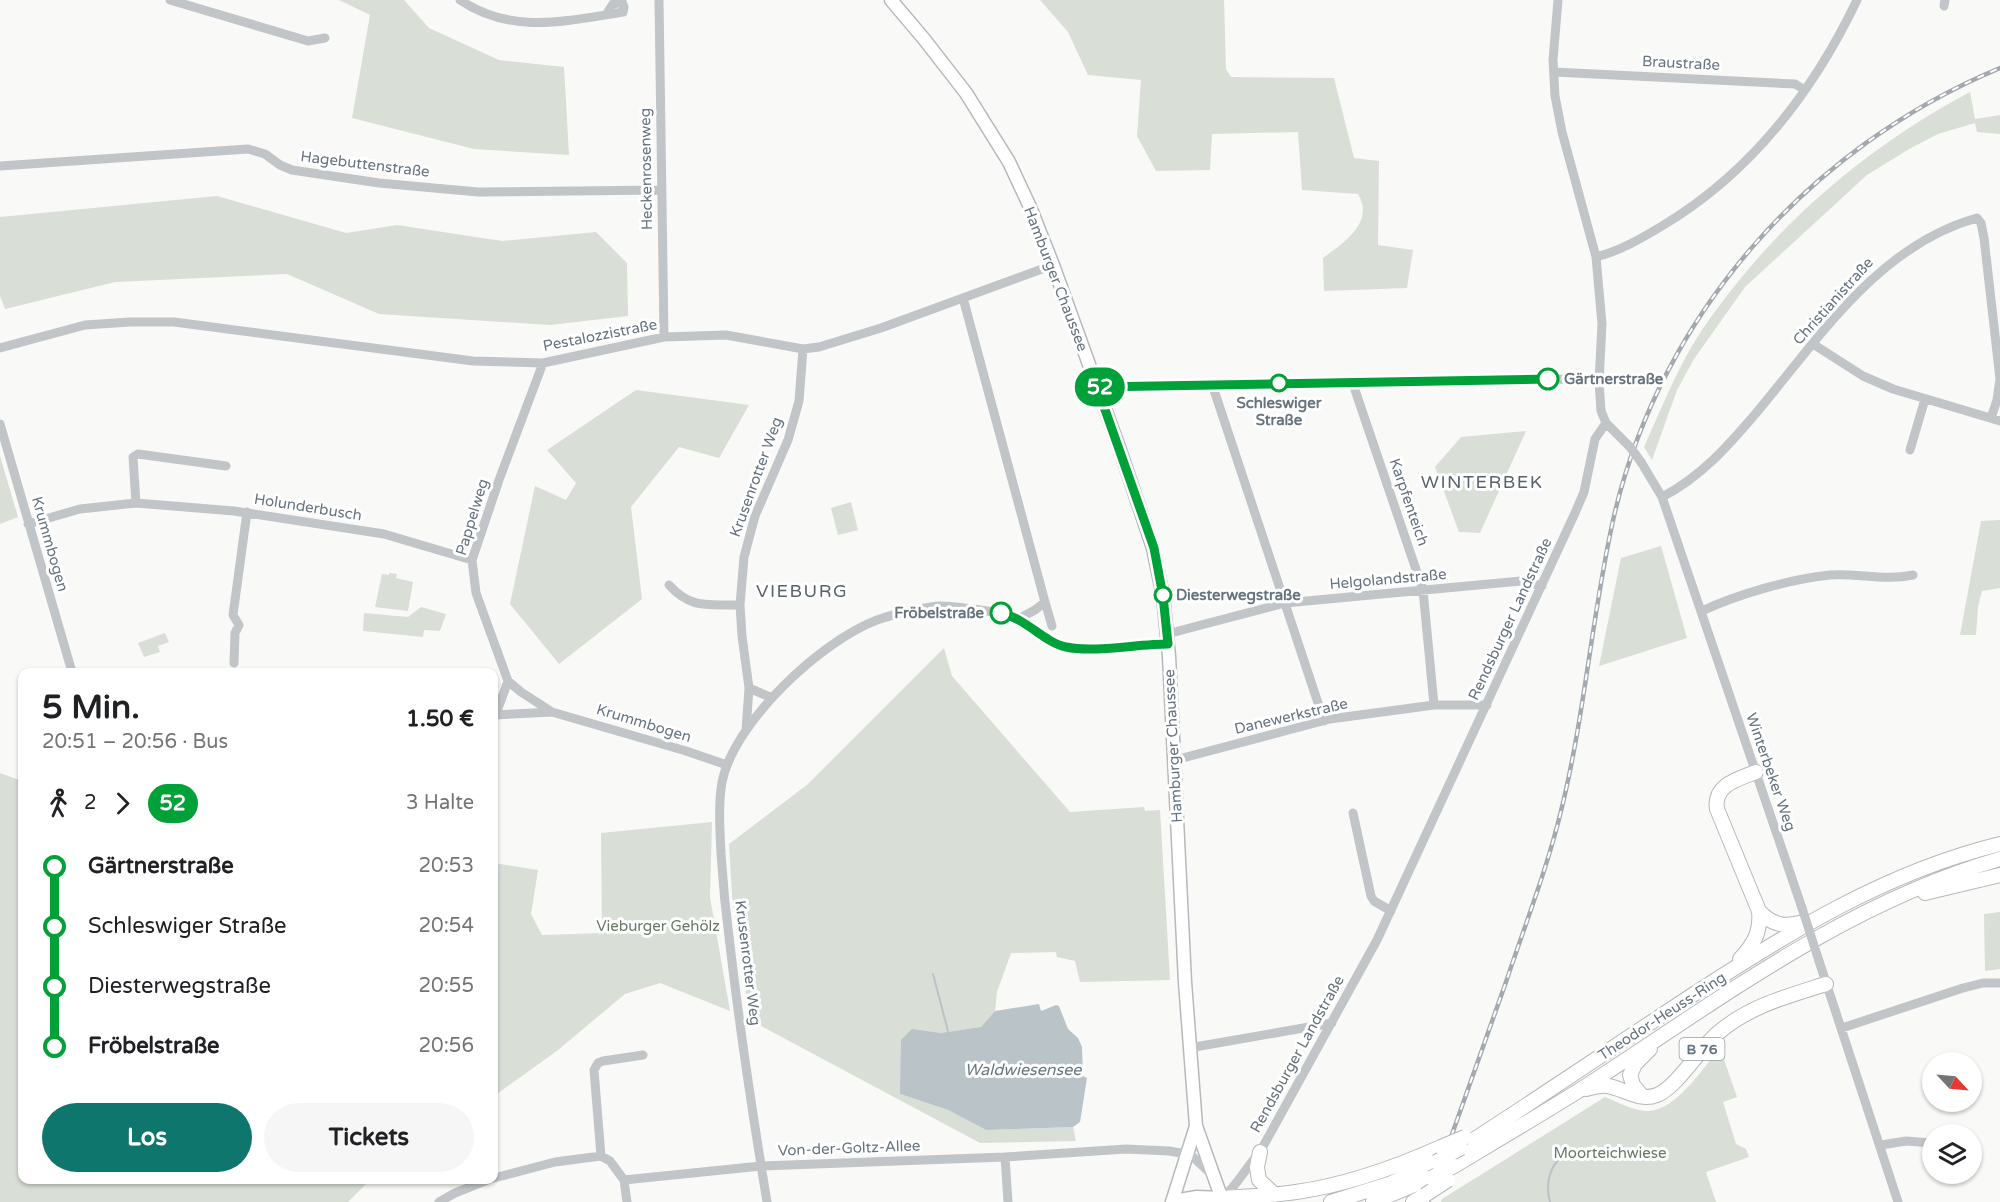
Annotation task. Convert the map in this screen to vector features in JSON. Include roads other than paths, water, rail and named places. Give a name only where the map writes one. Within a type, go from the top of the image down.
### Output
[{"type":"highway","points":[[1756,772],[1730,782],[1722,788],[1716,803],[1728,837],[1759,911],[1769,921],[1788,926],[1815,919]]},
{"type":"highway","name":"Theodor-Heuss-Ring","points":[[1331,1202],[1389,1184],[1436,1162],[1728,972],[1815,919],[1889,881],[1944,859],[2000,842]]},
{"type":"highway","name":"Theodor-Heuss-Ring","points":[[1373,1202],[1454,1166],[1575,1093],[1669,1029],[1836,927],[1931,883],[2000,859]]},
{"type":"highway","points":[[1888,902],[2000,875]]},
{"type":"highway","points":[[1728,972],[1756,940],[1759,911]]},
{"type":"highway","name":"B 76","points":[[1669,1029],[1631,1070],[1630,1079],[1642,1096],[1654,1096],[1664,1091],[1718,1032],[1742,1016],[1766,1003],[1826,984]]},
{"type":"highway","points":[[1575,1093],[1606,1086],[1642,1096]]},
{"type":"highway","points":[[1419,1198],[1448,1180],[1499,1139]]},
{"type":"highway","points":[[1222,1200],[1312,1190],[1370,1175],[1441,1147],[1463,1143]]},
{"type":"highway","points":[[1260,1152],[1257,1167],[1259,1180],[1275,1195]]},
{"type":"main road","name":"Hamburger Chaussee","points":[[891,0],[961,87],[992,133],[1017,178],[1053,265],[1154,548],[1168,639],[1189,1048],[1196,1126],[1222,1200],[1197,1197],[1171,1202],[1196,1126]]},
{"type":"street","points":[[170,0],[308,41],[325,38]]},
{"type":"street","points":[[460,0],[489,15],[525,24],[606,15]]},
{"type":"street","name":"Heckenrosenweg","points":[[659,0],[664,338]]},
{"type":"street","points":[[1558,0],[1555,96],[1562,132],[1596,257],[1602,324],[1599,382],[1601,411],[1606,423]]},
{"type":"street","points":[[1596,257],[1609,254],[1647,235],[1705,197],[1764,144],[1806,90],[1831,50],[1857,0]]},
{"type":"street","name":"Braustraße","points":[[1554,72],[1795,84],[1806,90]]},
{"type":"street","name":"Hagebuttenstraße","points":[[0,166],[42,161],[248,149],[265,154],[280,165],[292,170],[379,183],[478,192],[661,190]]},
{"type":"street","name":"Christianistraße","points":[[1662,497],[1690,481],[1726,448],[1813,344],[1876,274],[1908,249],[1948,227],[1977,218],[1981,223],[1987,261],[2000,379],[1995,419]]},
{"type":"street","name":"Pestalozzistraße","points":[[0,348],[85,325],[174,322],[473,361],[543,363],[664,338],[726,335],[803,349],[819,348],[881,328],[1053,265]]},
{"type":"street","points":[[963,298],[1052,626]]},
{"type":"street","points":[[1813,344],[1863,376],[1893,389],[1995,419]]},
{"type":"street","name":"Krusenrotter Weg","points":[[745,732],[749,688],[740,605],[744,556],[755,516],[788,440],[799,401],[803,349]]},
{"type":"street","name":"Pappelweg","points":[[508,681],[476,593],[472,560],[543,363]]},
{"type":"street","points":[[1097,387],[1354,381],[1557,379],[1599,382]]},
{"type":"street","name":"Karpfenteich","points":[[1354,381],[1355,390],[1424,591],[1434,705]]},
{"type":"street","points":[[1212,384],[1324,721]]},
{"type":"street","points":[[1910,450],[1925,399]]},
{"type":"street","name":"Winterbeker Weg","points":[[1606,423],[1630,447],[1662,497],[1802,908],[1898,1202]]},
{"type":"street","name":"Rendsburger Landstraße","points":[[1222,1200],[1260,1152],[1391,911],[1584,492],[1595,439],[1606,423]]},
{"type":"street","name":"Krummbogen","points":[[0,424],[71,668]]},
{"type":"street","points":[[136,503],[133,457],[138,454],[226,466]]},
{"type":"street","name":"Holunderbusch","points":[[28,524],[80,508],[136,503],[247,512],[384,534],[472,560]]},
{"type":"street","points":[[234,663],[235,633],[238,625],[233,615],[247,512]]},
{"type":"street","points":[[1702,611],[1782,584],[1813,578],[1837,575],[1898,578],[1912,575]]},
{"type":"street","name":"Helgolandstraße","points":[[1168,639],[1285,603],[1521,581],[1542,586]]},
{"type":"street","points":[[669,585],[679,595],[695,604],[740,605]]},
{"type":"street","points":[[1018,619],[1045,602]]},
{"type":"street","points":[[749,688],[772,698],[801,670],[839,640],[878,620],[940,606],[1001,613],[1018,619],[1054,643],[1065,647],[1088,649],[1168,639]]},
{"type":"street","name":"Krummbogen","points":[[498,706],[508,681],[520,692],[552,712],[675,747],[727,765]]},
{"type":"street","name":"Krusenrotter Weg","points":[[766,1202],[724,905],[719,802],[727,765],[745,732],[772,698]]},
{"type":"street","name":"Danewerkstraße","points":[[1174,760],[1324,721],[1434,705],[1487,705]]},
{"type":"street","name":"Krummbogen","points":[[498,714],[552,712]]},
{"type":"street","points":[[1353,813],[1371,896],[1374,901],[1391,911]]},
{"type":"street","points":[[1842,1028],[1963,988],[1983,983],[2000,983]]},
{"type":"street","points":[[1189,1048],[1332,1023]]},
{"type":"street","points":[[601,1156],[594,1070],[598,1063],[603,1061],[643,1055]]},
{"type":"street","points":[[1881,1145],[1922,1143]]},
{"type":"street","name":"Von-der-Goltz-Allee","points":[[624,1180],[761,1166],[1005,1157],[1126,1149],[1187,1154]]},
{"type":"street","points":[[1187,1154],[1211,1174]]},
{"type":"street","points":[[498,1176],[555,1162],[601,1156],[610,1161],[624,1180],[627,1202]]},
{"type":"street","points":[[1005,1157],[1008,1202]]},
{"type":"street","points":[[439,1202],[477,1184]]},
{"type":"water","name":"Waldwiesensee","points":[[1039,1004],[1041,1011],[1059,1006],[1068,1029],[1078,1038],[1082,1047],[1083,1076],[1087,1078],[1080,1122],[1073,1127],[986,1130],[948,1110],[900,1094],[901,1040],[912,1029],[940,1033],[981,1027],[995,1011]]},
{"type":"waterway","points":[[933,974],[948,1031]]},
{"type":"waterway","points":[[1550,1202],[1549,1180],[1558,1160]]},
{"type":"railway","points":[[1428,1202],[1528,918],[1555,833],[1576,738],[1614,516],[1636,442],[1667,372],[1707,306],[1753,246],[1807,191],[1866,143],[1931,102],[2000,68]]},
{"type":"place","name":"Gärtnerstraße","points":[[1548,379]]},
{"type":"place","name":"Schleswiger Straße","points":[[1279,383]]},
{"type":"place","name":"Diesterwegstraße","points":[[1163,595]]},
{"type":"place","name":"Fröbelstraße","points":[[1001,613]]},
{"type":"district","name":"WINTERBEK","points":[[1482,482]]},
{"type":"district","name":"VIEBURG","points":[[802,591]]},
{"type":"park label","name":"Vieburger Gehölz","points":[[658,926]]},
{"type":"park label","name":"Moorteichwiese","points":[[1610,1153]]}]
